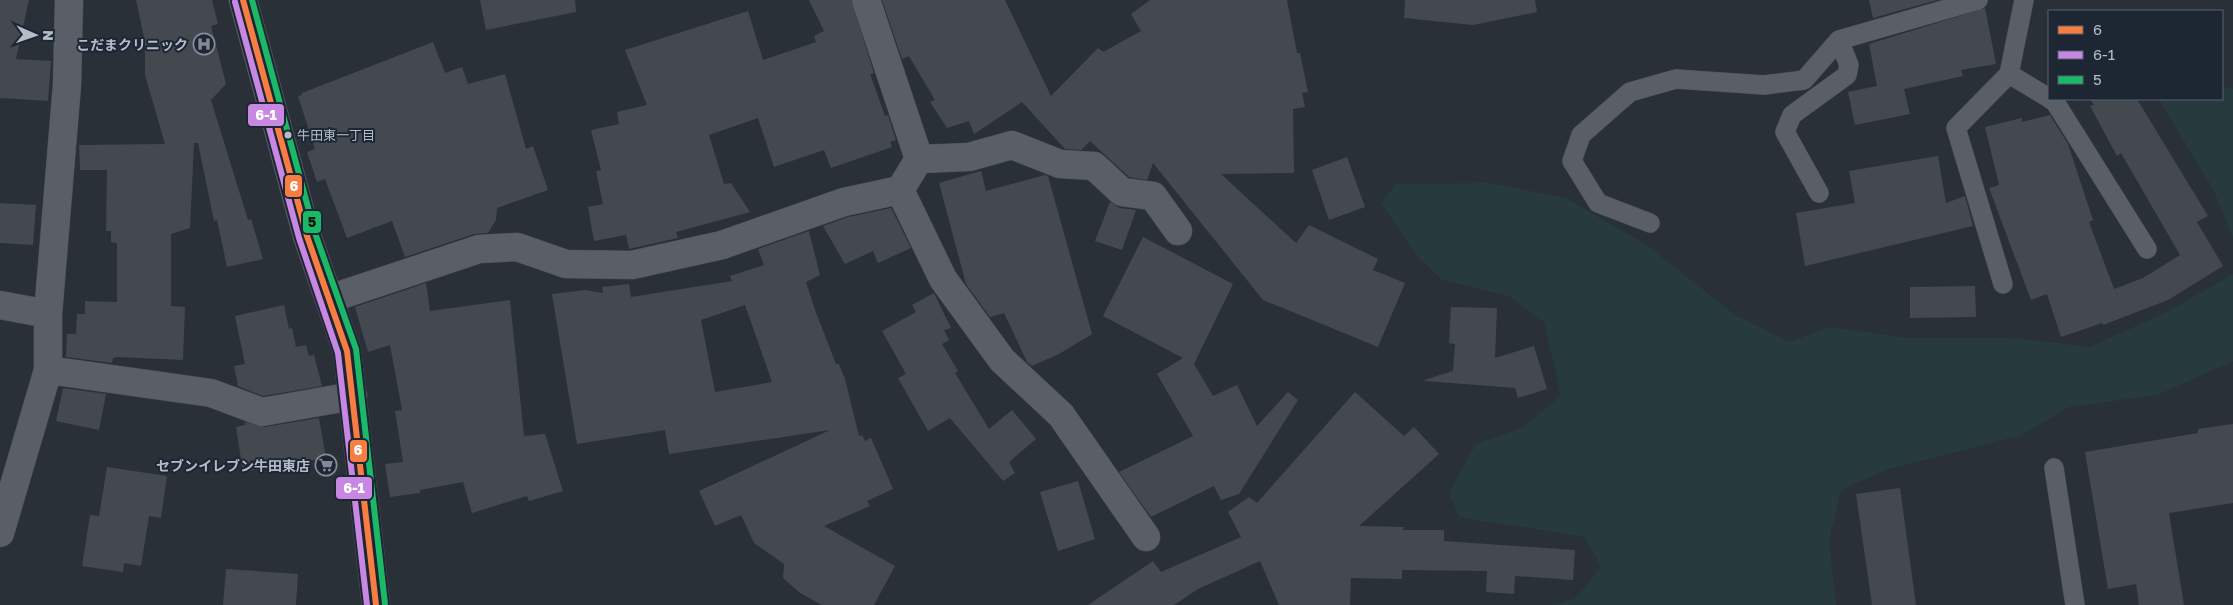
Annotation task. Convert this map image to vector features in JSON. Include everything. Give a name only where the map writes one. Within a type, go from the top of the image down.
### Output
[{"type":"street","points":[[0,533],[48,370],[48,314],[67,85],[69,0]]},
{"type":"street","points":[[244,0],[307,236],[347,350],[376,605]]},
{"type":"street","points":[[329,299],[479,249],[517,247],[566,264],[632,265],[722,245],[844,202],[900,190],[918,159],[866,0]]},
{"type":"street","points":[[918,159],[969,157],[1012,145],[1060,164],[1094,166],[1122,192],[1153,196],[1178,231]]},
{"type":"street","points":[[900,190],[943,279],[1002,360],[1061,415],[1146,537]]},
{"type":"street","points":[[0,305],[48,314]]},
{"type":"street","points":[[48,370],[211,393],[262,412],[353,396]]},
{"type":"lane","points":[[1650,223],[1598,203],[1572,160],[1581,135],[1630,92],[1676,79],[1764,85],[1804,80],[1839,40],[1978,0]]},
{"type":"lane","points":[[2003,284],[1956,128],[2009,74],[2024,0]]},
{"type":"lane","points":[[1819,194],[1785,132],[1792,115],[1847,75],[1849,65],[1839,40]]},
{"type":"lane","points":[[2009,74],[2048,97]]},
{"type":"lane","points":[[2052,100],[2147,249]]},
{"type":"lane","points":[[2054,468],[2075,605]]},
{"type":"green space","points":[[2223,87],[2233,89],[2233,238],[2213,189],[2160,100],[2223,100]]},
{"type":"green space","points":[[1489,183],[1566,198],[1648,246],[1734,314],[1789,342],[1830,327],[1908,338],[2013,338],[2090,347],[2167,312],[2233,274],[2233,361],[2157,395],[2069,407],[2022,435],[1886,470],[1841,490],[1829,540],[1836,605],[1553,605],[1576,598],[1601,567],[1585,537],[1459,517],[1449,492],[1476,444],[1524,427],[1561,395],[1544,322],[1509,296],[1442,280],[1418,257],[1381,203],[1396,184]]},
{"type":"building","points":[[0,0],[29,0],[16,59],[51,61],[48,101],[0,98]]},
{"type":"building","points":[[136,0],[212,0],[218,24],[211,26],[226,84],[211,100],[248,220],[251,219],[263,259],[227,267],[217,220],[214,221],[198,143],[194,143],[190,228],[171,234],[171,306],[185,307],[183,360],[117,357],[113,358],[112,363],[66,357],[67,334],[76,334],[77,314],[85,314],[85,301],[117,302],[117,243],[111,242],[111,231],[106,231],[107,170],[80,170],[79,145],[165,144],[145,75],[145,42]]},
{"type":"building","points":[[480,0],[575,0],[576,12],[486,30]]},
{"type":"building","points":[[809,0],[851,0],[874,73],[870,74],[885,116],[888,115],[896,140],[890,142],[892,147],[831,168],[824,150],[774,167],[758,118],[709,135],[724,184],[731,183],[750,212],[676,232],[678,238],[629,249],[626,235],[594,241],[588,207],[603,204],[596,171],[601,170],[591,130],[619,124],[617,112],[647,105],[625,50],[748,11],[763,60],[816,42],[814,36],[824,31]]},
{"type":"building","points":[[882,0],[1005,0],[1051,96],[1098,48],[1103,52],[1141,31],[1131,14],[1150,0],[1287,0],[1297,53],[1300,53],[1308,92],[1302,93],[1305,107],[1293,109],[1294,173],[1221,174],[1296,243],[1309,225],[1378,259],[1373,270],[1405,283],[1378,347],[1263,300],[1153,163],[1147,180],[1129,177],[1090,141],[1081,150],[1065,149],[1022,102],[974,134],[969,121],[947,128],[930,102],[935,100],[909,56],[902,59]]},
{"type":"building","points":[[1405,0],[1535,0],[1537,12],[1473,25],[1404,18]]},
{"type":"building","points":[[1869,0],[1937,0],[1873,18]]},
{"type":"building","points":[[1985,8],[1996,64],[1961,70],[1963,76],[1904,89],[1910,114],[1855,125],[1848,92],[1877,86],[1869,44]]},
{"type":"building","points":[[433,42],[445,73],[462,67],[468,84],[505,74],[526,149],[533,146],[548,190],[497,208],[496,220],[488,233],[474,234],[405,257],[392,221],[347,238],[325,179],[317,182],[307,152],[315,149],[298,96]]},
{"type":"building","points":[[2091,100],[2138,100],[2208,216],[2197,222],[2223,266],[2168,300],[2103,325],[2102,323],[2061,337],[2047,294],[2031,300],[1989,188],[1999,185],[1985,127],[2022,118],[2022,122],[2050,115],[2068,144],[2093,220],[2089,222],[2114,289],[2143,278],[2180,255],[2121,153],[2117,156],[2090,106],[2094,105]]},
{"type":"building","points":[[1938,156],[1946,203],[1965,196],[1973,226],[1805,266],[1796,213],[1855,203],[1849,171]]},
{"type":"building","points":[[1347,157],[1365,207],[1329,220],[1312,170]]},
{"type":"building","points":[[981,171],[986,191],[1045,175],[1048,176],[1092,334],[1059,354],[1032,366],[1027,362],[1004,313],[990,317],[966,284],[939,183]]},
{"type":"building","points":[[1110,202],[1120,208],[1136,210],[1122,250],[1095,241]]},
{"type":"building","points":[[0,203],[36,205],[33,245],[0,243]]},
{"type":"building","points":[[891,208],[911,248],[878,263],[873,251],[845,264],[823,226],[848,217]]},
{"type":"building","points":[[809,231],[820,275],[806,282],[815,310],[836,364],[839,364],[845,379],[859,436],[862,435],[865,441],[871,438],[893,489],[867,501],[870,506],[824,526],[895,566],[874,605],[822,605],[800,593],[783,578],[784,564],[754,543],[741,515],[715,526],[699,491],[830,430],[669,454],[665,430],[577,444],[552,294],[585,290],[603,293],[602,287],[629,284],[631,297],[732,281],[730,276],[764,265],[758,249]],"holes":[[[745,305],[772,382],[715,392],[701,320]]]},
{"type":"building","points":[[1143,237],[1233,284],[1194,364],[1213,396],[1237,385],[1257,426],[1288,392],[1298,400],[1239,494],[1221,500],[1214,486],[1151,517],[1119,472],[1193,436],[1157,374],[1183,358],[1103,316]]},
{"type":"building","points":[[426,283],[430,311],[510,300],[524,436],[545,434],[563,491],[529,501],[527,496],[472,513],[463,482],[420,490],[420,493],[390,497],[385,464],[403,462],[395,411],[402,410],[390,345],[368,352],[355,307]]},
{"type":"building","points":[[1975,286],[1976,317],[1910,318],[1910,287]]},
{"type":"building","points":[[934,293],[951,328],[944,330],[949,340],[942,344],[958,371],[955,373],[989,429],[1012,410],[1036,439],[1009,462],[1015,473],[1003,481],[950,418],[928,431],[898,378],[906,374],[882,331],[916,312],[912,305]]},
{"type":"building","points":[[284,305],[289,329],[292,328],[296,347],[306,345],[309,356],[314,355],[322,386],[263,396],[238,386],[234,366],[245,364],[235,316]]},
{"type":"building","points":[[1451,307],[1497,308],[1495,358],[1534,346],[1547,389],[1518,398],[1515,388],[1425,381],[1453,371],[1455,344],[1449,343]]},
{"type":"building","points":[[63,388],[106,394],[99,430],[56,421]]},
{"type":"building","points":[[1355,392],[1404,436],[1414,427],[1439,454],[1359,526],[1404,527],[1403,530],[1444,530],[1444,541],[1575,550],[1573,580],[1515,576],[1514,594],[1486,592],[1487,571],[1402,570],[1402,579],[1351,578],[1350,605],[1279,605],[1260,561],[1198,589],[1174,605],[1088,605],[1153,561],[1161,572],[1241,537],[1228,512],[1249,497],[1257,503]]},
{"type":"building","points":[[319,418],[326,458],[243,472],[236,427],[245,425],[245,422],[265,427]]},
{"type":"building","points":[[2233,424],[2233,503],[2169,513],[2184,605],[2139,605],[2136,584],[2108,589],[2085,452],[2198,433],[2198,429]]},
{"type":"building","points":[[107,467],[167,476],[161,518],[149,516],[141,566],[124,563],[123,572],[82,566],[90,515],[99,516]]},
{"type":"building","points":[[1078,481],[1095,539],[1058,551],[1040,492]]},
{"type":"building","points":[[1900,488],[1916,605],[1872,605],[1856,494]]},
{"type":"building","points":[[226,569],[298,574],[296,605],[223,605]]},
{"type":"transit line","name":"6","points":[[243,0],[307,236],[347,351],[376,605]]},
{"type":"transit line","name":"5","points":[[252,0],[315,233],[356,349],[385,604]]},
{"type":"transit line","name":"6-1","points":[[235,2],[299,238],[338,353],[367,605]]},
{"type":"place","name":"こだまクリニック","points":[[204,44]]},
{"type":"place","name":"牛田東一丁目","points":[[288,135]]},
{"type":"place","name":"セブンイレブン牛田東店","points":[[326,465]]}]
